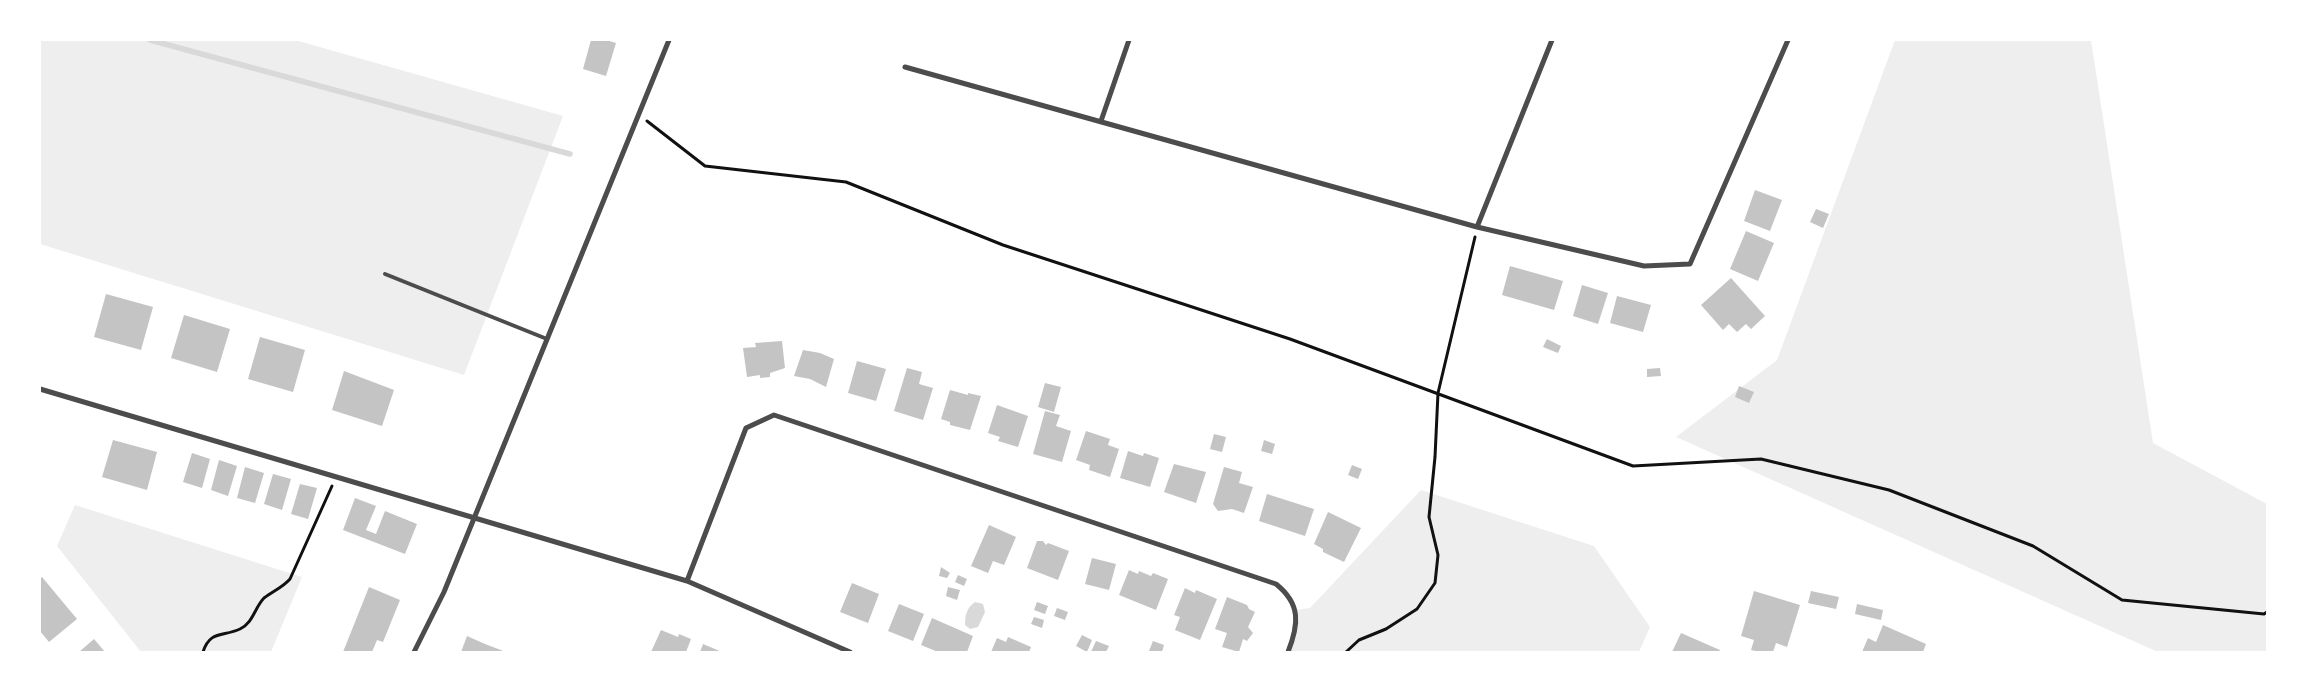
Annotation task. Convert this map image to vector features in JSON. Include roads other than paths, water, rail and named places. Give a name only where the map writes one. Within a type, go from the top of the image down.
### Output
[{"type":"street","points":[[414,652],[444,592],[669,40]]},
{"type":"street","points":[[1100,121],[1129,40]]},
{"type":"street","points":[[1477,227],[1552,40]]},
{"type":"street","points":[[905,67],[1477,227],[1644,266],[1690,264],[1788,40]]},
{"type":"street","points":[[40,389],[687,581],[850,652]]},
{"type":"street","points":[[687,581],[746,428],[774,415],[1276,584],[1288,593],[1295,610],[1296,630],[1288,652]]},
{"type":"lane","points":[[385,274],[547,339]]},
{"type":"waterway","points":[[150,40],[570,154]]}]
